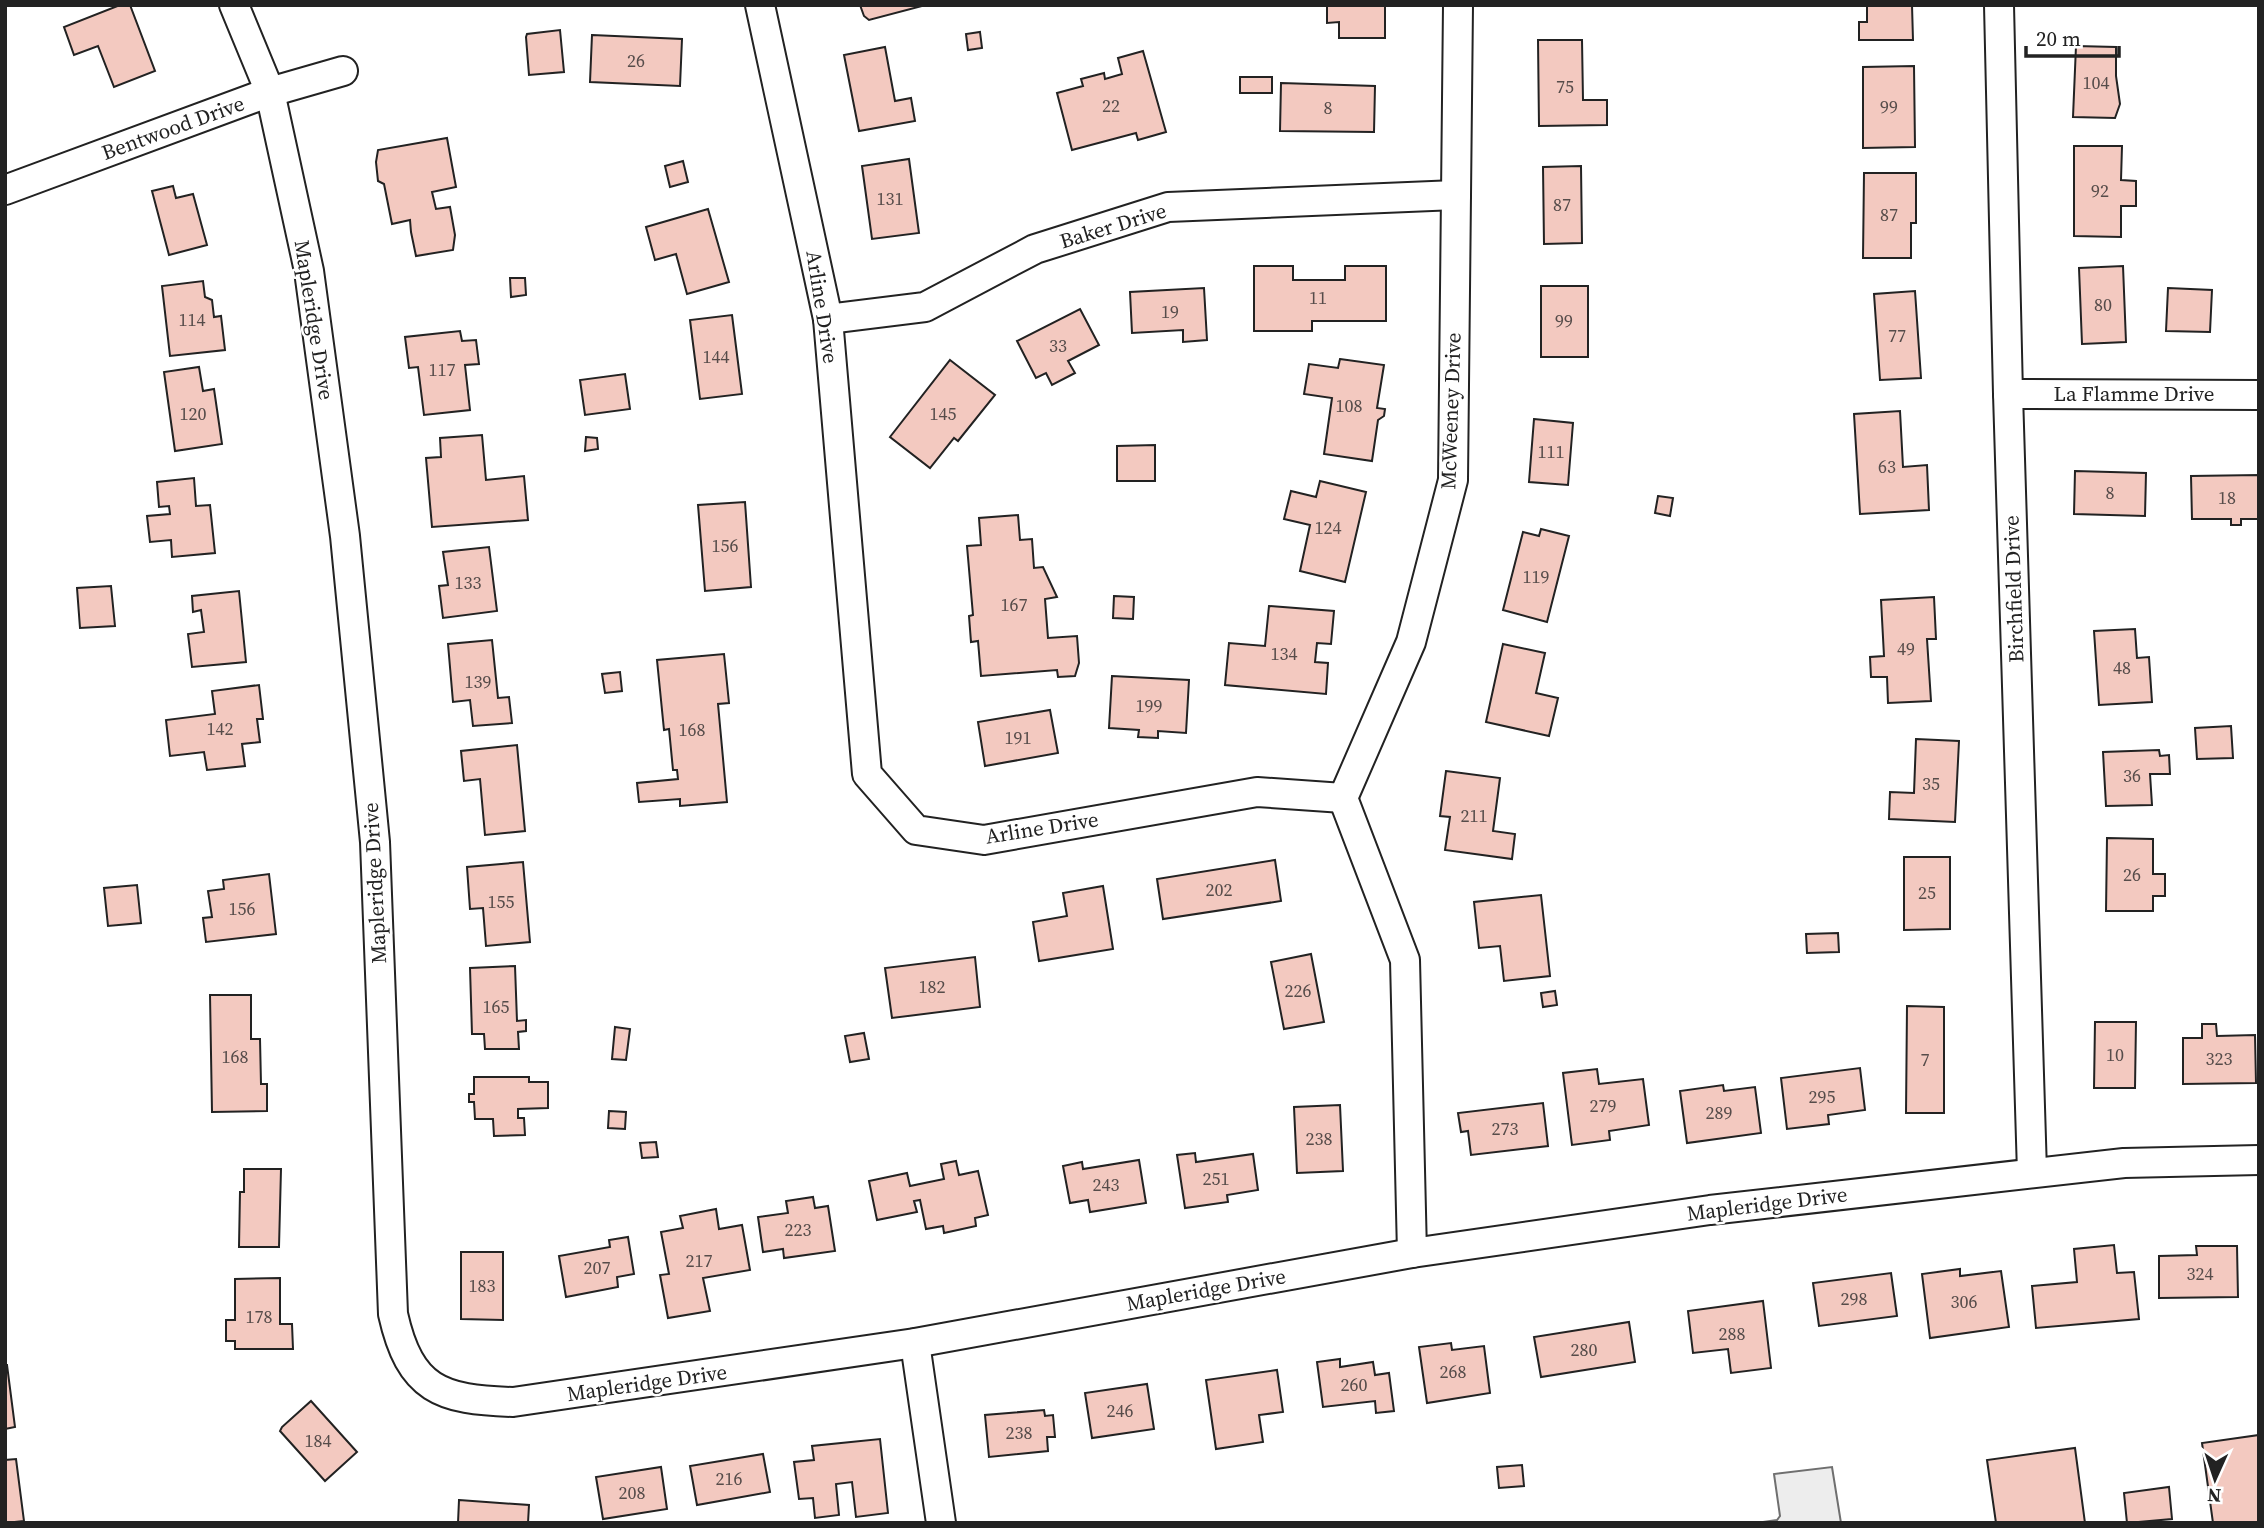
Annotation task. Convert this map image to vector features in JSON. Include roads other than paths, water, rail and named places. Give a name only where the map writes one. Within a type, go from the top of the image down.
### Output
[{"type":"street","name":"Mapleridge Drive","points":[[234,5],[270,92],[309,271],[345,536],[375,842],[393,1314],[400,1344],[424,1380],[446,1395],[475,1401],[513,1402],[915,1343],[1412,1252],[1710,1210],[2124,1163],[2259,1160]]},
{"type":"street","name":"Arline Drive","points":[[760,5],[828,319],[867,775],[916,830],[984,840],[1257,792],[1343,798]]},
{"type":"street","name":"McWeeney Drive","points":[[1343,798],[1411,642],[1453,480],[1458,5]]},
{"type":"street","name":"Birchfield Drive","points":[[1999,5],[2032,1172]]},
{"type":"street","name":"Bentwood Drive","points":[[5,190],[270,92],[343,71]]},
{"type":"street","name":"Baker Drive","points":[[828,319],[925,307],[1035,249],[1167,207],[1456,195]]},
{"type":"street","name":"La Flamme Drive","points":[[2008,394],[2259,395]]},
{"type":"street","points":[[1343,798],[1405,960],[1412,1252]]},
{"type":"street","points":[[915,1343],[941,1523]]}]
